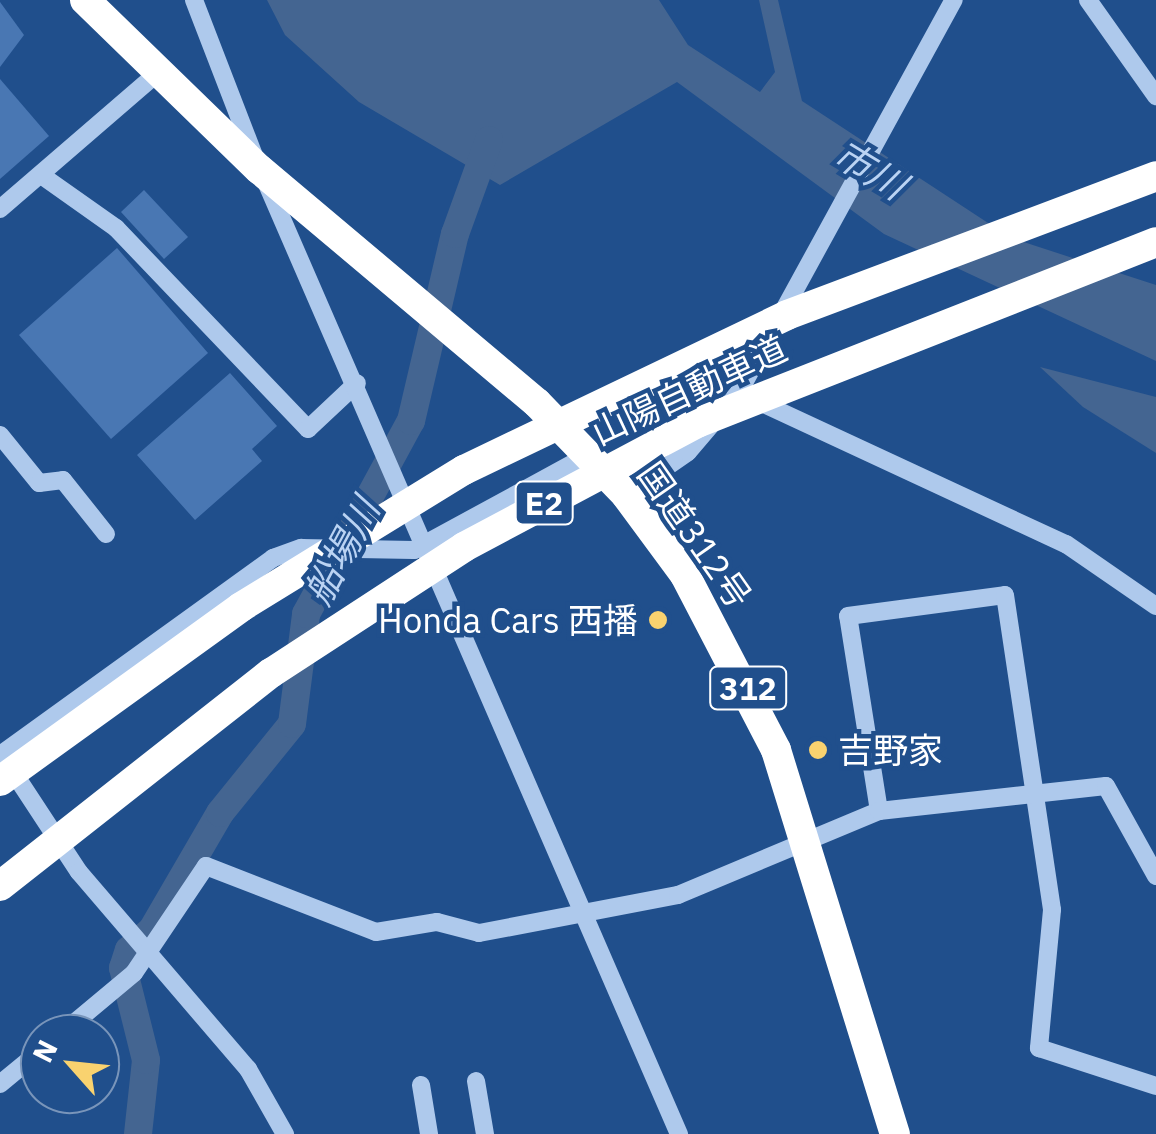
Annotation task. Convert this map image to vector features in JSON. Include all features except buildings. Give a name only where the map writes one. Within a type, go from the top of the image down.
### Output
[{"type":"highway","name":"国道312号","points":[[85,0],[155,76],[259,169],[452,328],[626,494],[729,650],[807,840],[895,1134]]},
{"type":"highway","name":"山陽自動車道","points":[[0,760],[482,461],[786,316],[1156,176]]},
{"type":"highway","name":"山陽自動車道","points":[[0,886],[272,673],[481,538],[697,423],[1156,242]]},
{"type":"street","points":[[194,0],[259,169],[383,440],[679,1134]]},
{"type":"street","points":[[1088,0],[1156,96]]},
{"type":"street","points":[[626,494],[688,452],[742,387],[948,2]]},
{"type":"street","points":[[0,209],[155,76]]},
{"type":"street","points":[[41,176],[116,228],[308,429],[358,383]]},
{"type":"street","points":[[742,387],[1066,544],[1156,606]]},
{"type":"street","points":[[0,434],[38,483],[63,480],[106,534]]},
{"type":"street","points":[[286,1134],[248,1068],[128,928],[0,760],[273,558],[302,548],[371,552],[426,544],[588,455]]},
{"type":"street","points":[[878,812],[848,616],[1006,595],[1052,924],[1039,1048],[1156,1086]]},
{"type":"street","points":[[85,1014],[134,974],[206,866],[376,932],[448,922],[479,933],[678,895],[878,812],[1036,794],[1113,790],[1156,876]]},
{"type":"street","points":[[0,1084],[20,1068]]},
{"type":"street","points":[[476,1081],[484,1134]]},
{"type":"street","points":[[420,1085],[429,1134]]},
{"type":"water","name":"市川","points":[[267,0],[659,0],[688,45],[760,92],[775,72],[759,0],[778,0],[802,101],[1011,238],[1156,285],[1156,361],[884,234],[677,82],[500,185],[359,102],[285,35]]},
{"type":"water","points":[[1040,367],[1156,397],[1156,453],[1083,407]]},
{"type":"waterway","name":"船場川","points":[[138,1134],[146,1060],[123,968],[129,950],[152,930],[220,813],[292,724],[306,614],[411,421],[455,234],[489,140]]},
{"type":"place","name":"Honda Cars 西播","points":[[658,620]]},
{"type":"place","name":"吉野家","points":[[818,750]]}]
